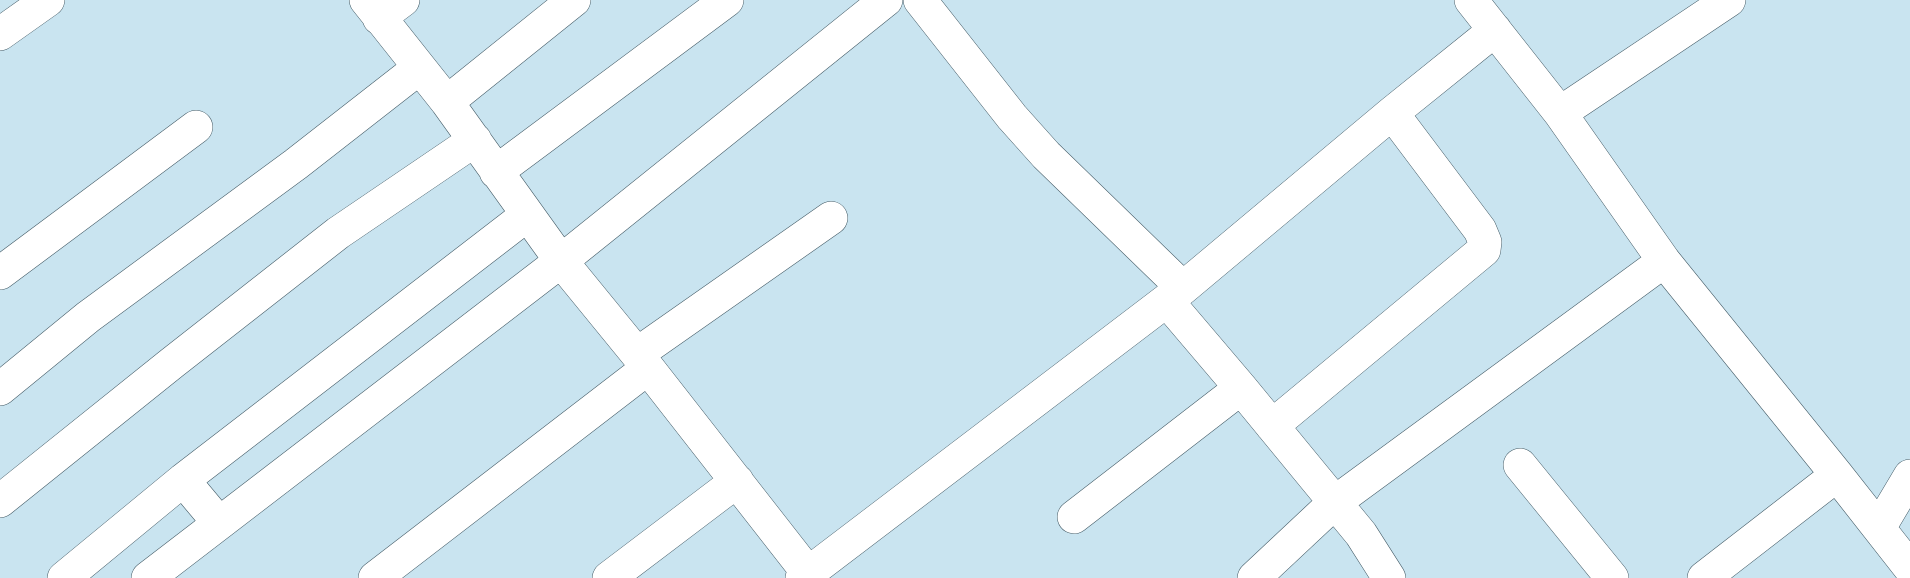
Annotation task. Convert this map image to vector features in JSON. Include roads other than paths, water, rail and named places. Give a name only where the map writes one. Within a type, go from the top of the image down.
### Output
[{"type":"street","points":[[0,34],[48,0]]},
{"type":"street","points":[[447,102],[574,0]]},
{"type":"street","points":[[496,172],[727,0]]},
{"type":"street","points":[[148,578],[561,261],[886,0]]},
{"type":"street","points":[[920,0],[1012,117],[1175,295],[1241,388],[1361,534],[1389,578]]},
{"type":"street","points":[[1471,0],[1560,113],[1664,261],[1910,568]]},
{"type":"street","points":[[1560,113],[1729,0]]},
{"type":"street","points":[[383,6],[419,68],[447,102],[561,261],[737,480],[807,576],[1175,295],[1495,30]]},
{"type":"street","points":[[0,389],[88,317],[296,164],[419,68]]},
{"type":"street","points":[[1272,426],[1484,250],[1485,242],[1480,230],[1392,113]]},
{"type":"street","points":[[0,273],[196,127]]},
{"type":"street","points":[[0,501],[338,233],[475,141]]},
{"type":"street","points":[[64,578],[183,480],[527,214]]},
{"type":"street","points":[[375,578],[643,361],[831,218]]},
{"type":"street","points":[[1254,578],[1335,503],[1664,261]]},
{"type":"street","points":[[1074,517],[1241,388]]},
{"type":"street","points":[[1520,465],[1612,578]]},
{"type":"street","points":[[1704,578],[1837,475]]},
{"type":"street","points":[[1879,528],[1910,476]]},
{"type":"street","points":[[183,480],[219,523]]},
{"type":"street","points":[[609,578],[737,480]]}]
